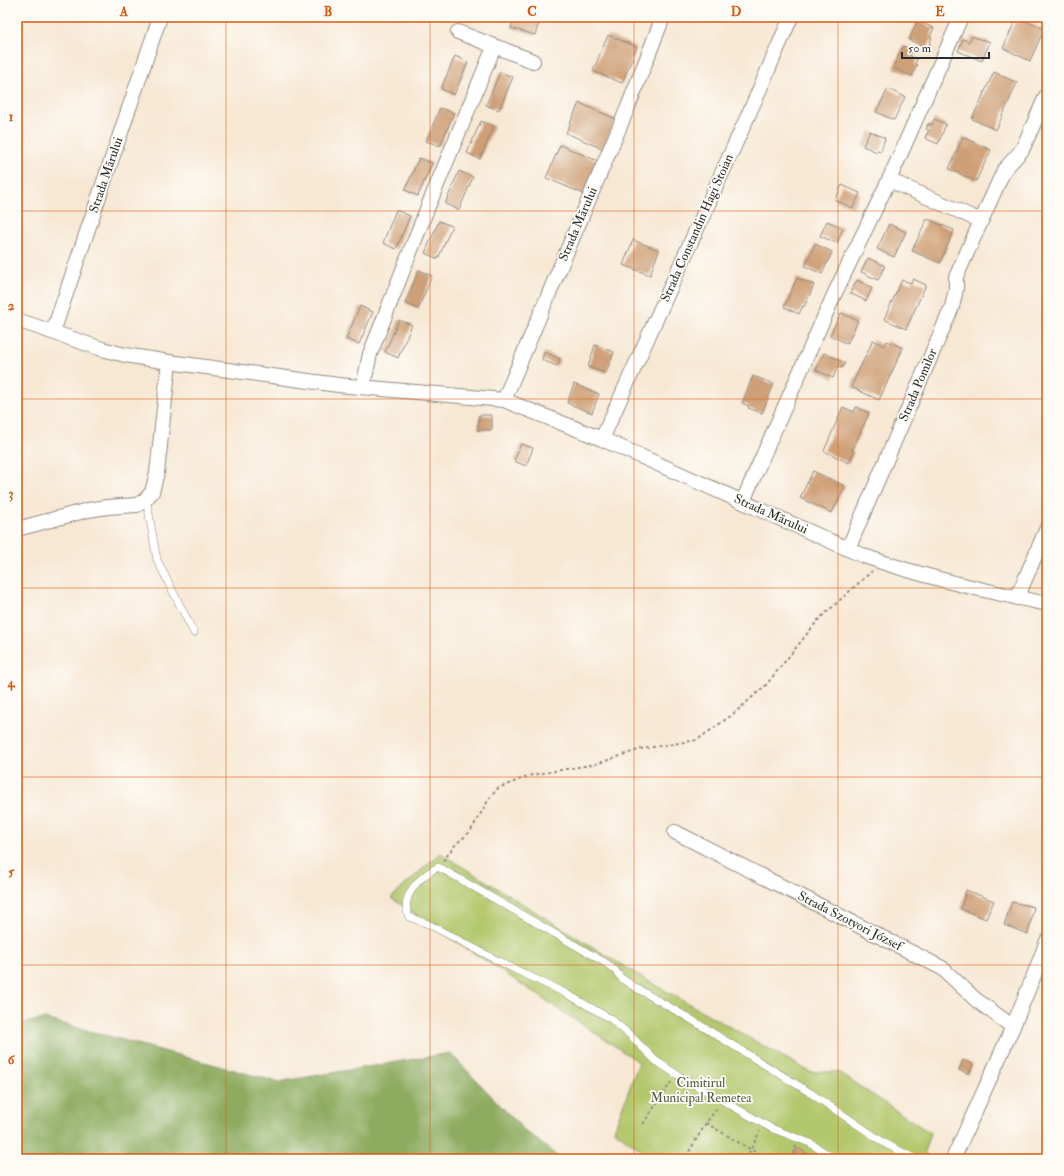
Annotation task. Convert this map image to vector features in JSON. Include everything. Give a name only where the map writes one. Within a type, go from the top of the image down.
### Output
[{"type":"street","name":"Strada Mărului","points":[[53,332],[160,17]]},
{"type":"street","name":"Strada Mărului","points":[[504,400],[628,107],[663,17]]},
{"type":"street","name":"Strada Constandin Hagi Stoian","points":[[602,439],[791,17]]},
{"type":"street","points":[[743,501],[834,295],[889,180],[961,17]]},
{"type":"street","points":[[458,32],[532,61]]},
{"type":"street","points":[[363,388],[370,354],[427,209],[494,47]]},
{"type":"street","name":"Strada Pomilor","points":[[848,548],[952,307],[956,289],[956,277],[1004,170],[1022,150],[1047,94]]},
{"type":"street","points":[[889,180],[981,220]]},
{"type":"street","name":"Strada Mărului","points":[[17,320],[102,349],[125,355],[363,388],[504,400],[602,439],[864,556],[977,588],[1047,604]]},
{"type":"street","points":[[17,529],[88,510],[137,504],[145,500],[152,492],[156,473],[169,362]]},
{"type":"street","points":[[1017,598],[1047,528]]},
{"type":"street","name":"Strada Szotyori József","points":[[675,832],[942,968],[975,999],[1013,1027]]},
{"type":"street","points":[[954,1159],[1013,1027],[1047,941]]},
{"type":"lane","points":[[145,500],[148,508],[157,560],[194,633]]},
{"type":"lane","points":[[835,1159],[810,1143],[798,1140],[771,1128],[676,1074],[656,1061],[630,1035],[611,1019],[567,994],[508,966],[428,924],[409,917],[406,910],[406,901],[414,886],[426,874],[438,867],[606,963],[615,970],[621,978],[633,986],[687,1017],[809,1092],[886,1144],[916,1159]]},
{"type":"path","points":[[17,30],[22,17]]},
{"type":"path","points":[[438,867],[456,844],[470,832],[489,799],[498,788],[532,775],[596,764],[641,749],[697,740],[732,715],[766,685],[819,619],[882,562]]},
{"type":"path","points":[[642,1124],[676,1074]]},
{"type":"path","points":[[694,1159],[687,1155],[706,1123],[723,1101]]},
{"type":"path","points":[[706,1123],[766,1159]]},
{"type":"path","points":[[746,1159],[763,1123]]},
{"type":"path","points":[[790,1159],[798,1140]]},
{"type":"green space","name":"Cimitirul Municipal Remetea","points":[[440,853],[643,978],[810,1072],[838,1072],[930,1133],[924,1152],[931,1159],[653,1159],[614,1130],[639,1062],[391,898]]},
{"type":"green space","points":[[45,1019],[278,1082],[450,1053],[523,1129],[561,1159],[17,1159],[17,1024]]},
{"type":"building","points":[[489,17],[501,17],[500,21]]},
{"type":"building","points":[[514,17],[541,17],[535,35],[511,28]]},
{"type":"building","points":[[983,17],[996,17],[994,22]]},
{"type":"building","points":[[1017,17],[1044,29],[1030,61],[1003,48]]},
{"type":"building","points":[[917,21],[934,28],[930,37],[932,37],[928,48],[909,40]]},
{"type":"building","points":[[608,35],[637,47],[622,83],[593,71]]},
{"type":"building","points":[[972,36],[990,42],[982,61],[958,51],[963,39],[969,42]]},
{"type":"building","points":[[903,46],[913,50],[910,56],[917,59],[915,64],[917,65],[912,76],[893,68]]},
{"type":"building","points":[[455,56],[468,62],[454,95],[441,89]]},
{"type":"building","points":[[500,72],[513,77],[499,110],[486,105]]},
{"type":"building","points":[[994,72],[1017,83],[996,130],[972,119]]},
{"type":"building","points":[[888,89],[905,97],[894,120],[876,112]]},
{"type":"building","points":[[579,103],[616,119],[603,149],[566,133]]},
{"type":"building","points":[[440,108],[454,113],[440,146],[426,141]]},
{"type":"building","points":[[934,119],[946,124],[938,144],[925,138],[929,130],[926,129],[928,124],[932,125]]},
{"type":"building","points":[[481,121],[494,126],[480,159],[467,153]]},
{"type":"building","points":[[870,131],[885,138],[881,151],[878,150],[877,152],[863,146]]},
{"type":"building","points":[[963,137],[991,150],[976,181],[949,169]]},
{"type":"building","points":[[560,145],[598,161],[584,194],[546,178]]},
{"type":"building","points":[[419,158],[432,163],[418,196],[405,190]]},
{"type":"building","points":[[459,171],[473,177],[459,210],[445,204]]},
{"type":"building","points":[[842,185],[860,193],[853,208],[835,200]]},
{"type":"building","points":[[396,210],[410,216],[396,249],[383,243]]},
{"type":"building","points":[[927,219],[954,230],[940,263],[912,251]]},
{"type":"building","points":[[439,221],[452,226],[438,259],[425,253]]},
{"type":"building","points":[[827,221],[843,228],[837,243],[820,236]]},
{"type":"building","points":[[889,224],[906,232],[894,257],[877,249]]},
{"type":"building","points":[[633,240],[659,250],[650,275],[623,265]]},
{"type":"building","points":[[815,244],[832,252],[822,274],[805,266]]},
{"type":"building","points":[[868,258],[885,266],[878,280],[861,272]]},
{"type":"building","points":[[419,270],[432,276],[418,309],[405,303]]},
{"type":"building","points":[[797,278],[814,285],[804,307],[803,306],[799,314],[784,307]]},
{"type":"building","points":[[913,279],[926,285],[906,329],[884,319],[902,280],[911,283]]},
{"type":"building","points":[[857,280],[872,288],[866,301],[850,293]]},
{"type":"building","points":[[360,306],[373,312],[359,344],[346,339]]},
{"type":"building","points":[[841,313],[858,321],[847,344],[830,335]]},
{"type":"building","points":[[399,320],[412,325],[398,358],[385,352]]},
{"type":"building","points":[[873,340],[884,346],[887,341],[903,348],[879,400],[851,387]]},
{"type":"building","points":[[595,345],[614,352],[606,373],[588,367]]},
{"type":"building","points":[[544,352],[560,359],[557,366],[542,360]]},
{"type":"building","points":[[824,353],[845,363],[842,368],[838,366],[833,378],[816,370]]},
{"type":"building","points":[[753,376],[774,384],[762,413],[748,408],[749,406],[742,403]]},
{"type":"building","points":[[574,384],[599,394],[592,413],[567,403]]},
{"type":"building","points":[[843,407],[854,412],[856,407],[869,413],[852,451],[854,452],[849,463],[824,451]]},
{"type":"building","points":[[479,415],[492,415],[492,430],[478,430]]},
{"type":"building","points":[[521,444],[533,448],[526,466],[514,461]]},
{"type":"building","points":[[813,471],[845,486],[832,513],[800,498]]},
{"type":"building","points":[[966,890],[994,901],[986,919],[961,909]]},
{"type":"building","points":[[1012,902],[1034,907],[1028,934],[1004,925]]},
{"type":"building","points":[[963,1060],[973,1064],[969,1074],[959,1070]]},
{"type":"building","points":[[797,1148],[812,1156],[811,1159],[792,1159]]}]
